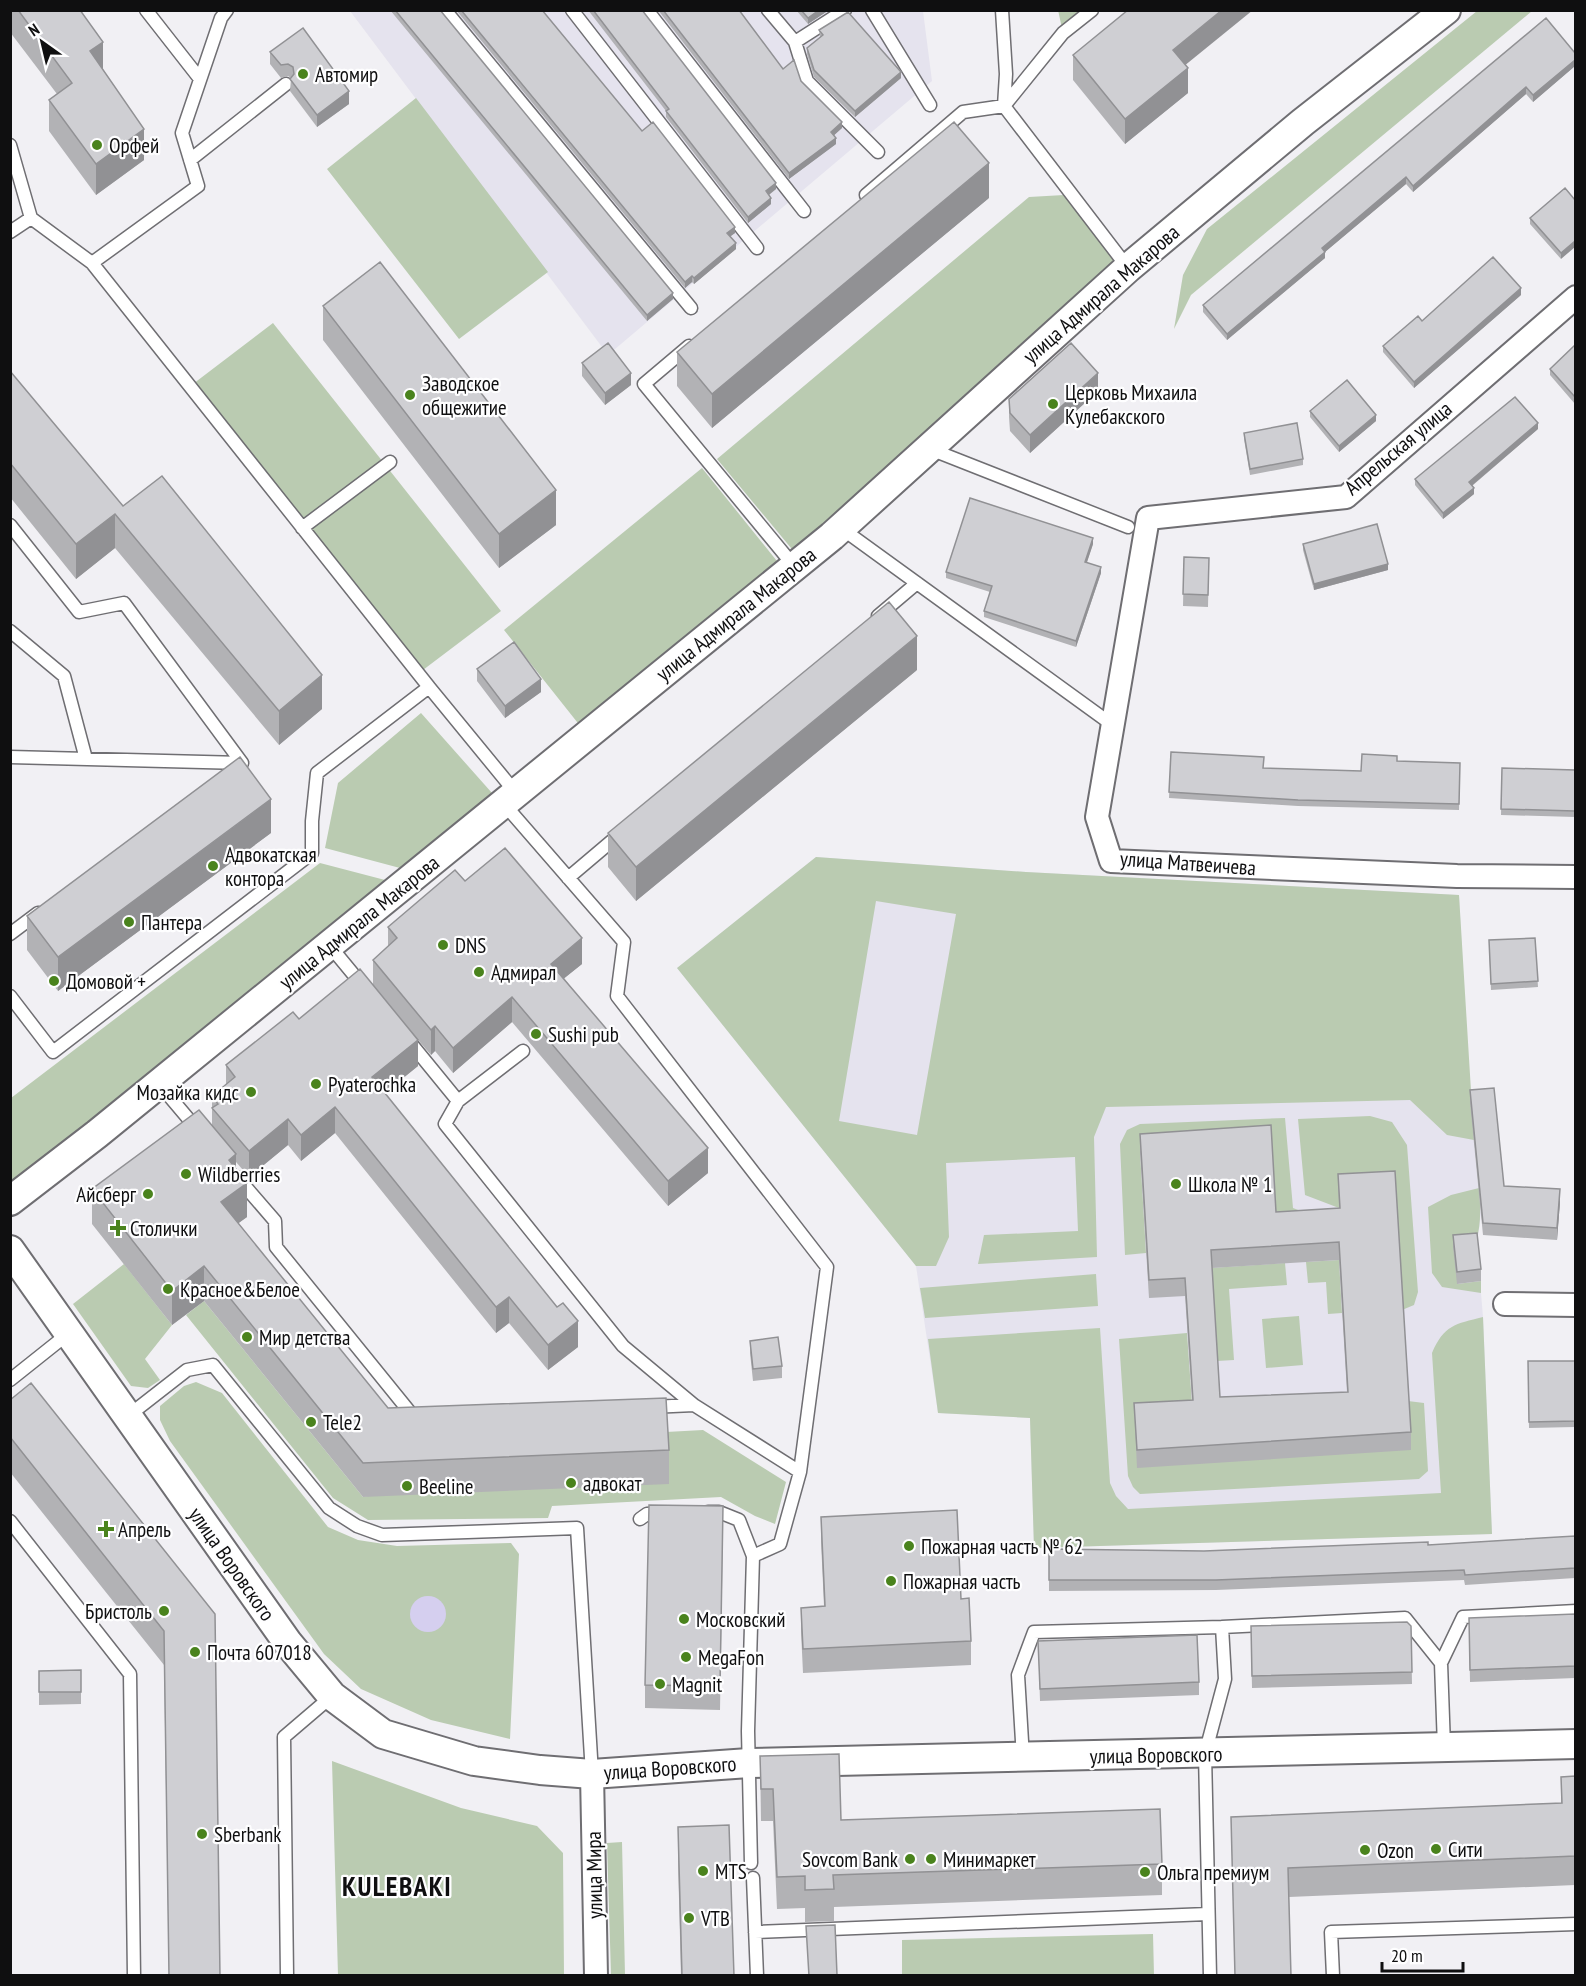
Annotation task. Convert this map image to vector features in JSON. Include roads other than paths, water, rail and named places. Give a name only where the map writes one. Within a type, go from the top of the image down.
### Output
[{"type":"street","name":"улица Адмирала Макарова","points":[[10,1201],[159,1084],[841,528],[1128,268],[1303,122],[1446,10]]},
{"type":"street","name":"Апрельская улица","points":[[1148,518],[1346,496],[1575,297]]},
{"type":"street","name":"улица Матвеичева","points":[[1148,518],[1097,817],[1111,861],[1457,876],[1575,877]]},
{"type":"street","name":"улица Воровского","points":[[10,1250],[288,1643],[332,1696],[383,1734],[474,1761],[592,1774],[749,1763],[1575,1744]]},
{"type":"street","points":[[1505,1304],[1575,1305]]},
{"type":"street","name":"улица Мира","points":[[592,1774],[596,1976]]},
{"type":"lane","points":[[146,10],[200,80]]},
{"type":"lane","points":[[92,263],[198,186],[182,133],[221,18],[227,10]]},
{"type":"lane","points":[[445,10],[691,308]]},
{"type":"lane","points":[[572,10],[758,248]]},
{"type":"lane","points":[[648,10],[804,211]]},
{"type":"lane","points":[[768,10],[795,42],[807,81],[878,152]]},
{"type":"lane","points":[[795,42],[845,10]]},
{"type":"lane","points":[[872,10],[930,105]]},
{"type":"lane","points":[[1002,10],[1006,74],[1004,106],[1128,268]]},
{"type":"lane","points":[[854,206],[963,112],[1004,106],[1063,33],[1092,10]]},
{"type":"lane","points":[[190,160],[286,84]]},
{"type":"lane","points":[[10,146],[31,218],[92,263],[429,687],[568,878],[624,942],[617,996],[827,1267],[800,1472],[780,1544],[753,1556]]},
{"type":"lane","points":[[10,232],[31,218]]},
{"type":"lane","points":[[699,338],[644,384],[794,566]]},
{"type":"lane","points":[[928,448],[1128,527]]},
{"type":"lane","points":[[303,528],[390,462]]},
{"type":"lane","points":[[10,525],[79,612],[124,603],[242,763]]},
{"type":"lane","points":[[841,528],[1114,726]]},
{"type":"lane","points":[[872,621],[917,583]]},
{"type":"lane","points":[[10,631],[64,676],[86,759]]},
{"type":"lane","points":[[11,998],[53,1052],[312,854],[312,820],[317,773],[429,687]]},
{"type":"lane","points":[[10,757],[242,763]]},
{"type":"lane","points":[[222,777],[242,763]]},
{"type":"lane","points":[[568,878],[631,825]]},
{"type":"lane","points":[[10,934],[49,905]]},
{"type":"lane","points":[[330,945],[375,1000]]},
{"type":"lane","points":[[398,1028],[458,1101]]},
{"type":"lane","points":[[523,1051],[458,1101],[445,1124],[623,1346],[694,1405],[800,1472]]},
{"type":"lane","points":[[159,1084],[207,1140]]},
{"type":"lane","points":[[230,1167],[275,1221],[276,1247],[413,1416],[437,1415]]},
{"type":"lane","points":[[10,1380],[69,1333]]},
{"type":"lane","points":[[128,1416],[187,1370],[213,1365],[329,1508],[357,1526],[382,1535],[577,1528],[592,1774]]},
{"type":"lane","points":[[636,1407],[694,1405]]},
{"type":"lane","points":[[698,1513],[719,1512],[739,1520],[753,1556],[749,1763],[751,1863]]},
{"type":"lane","points":[[640,1519],[647,1514],[678,1513]]},
{"type":"lane","points":[[10,1521],[130,1674],[134,1976]]},
{"type":"lane","points":[[1444,1748],[1441,1663],[1463,1617],[1575,1611]]},
{"type":"lane","points":[[1023,1758],[1018,1675],[1034,1632],[1222,1628],[1405,1618],[1441,1663]]},
{"type":"lane","points":[[1210,1976],[1205,1754],[1225,1679],[1222,1628]]},
{"type":"lane","points":[[287,1976],[284,1737],[332,1696]]},
{"type":"lane","points":[[753,1878],[757,1976]]},
{"type":"lane","points":[[755,1932],[1208,1914]]},
{"type":"lane","points":[[1333,1976],[1331,1932],[1575,1924]]},
{"type":"place","name":"Автомир","points":[[303,74]]},
{"type":"place","name":"Орфей","points":[[97,145]]},
{"type":"place","name":"Заводское общежитие","points":[[410,395]]},
{"type":"place","name":"Церковь Михаила Кулебакского","points":[[1053,404]]},
{"type":"place","name":"Адвокатская контора","points":[[213,866]]},
{"type":"place","name":"Пантера","points":[[129,922]]},
{"type":"place","name":"DNS","points":[[443,945]]},
{"type":"place","name":"Адмирал","points":[[479,972]]},
{"type":"place","name":"Домовой +","points":[[54,981]]},
{"type":"place","name":"Sushi pub","points":[[536,1034]]},
{"type":"place","name":"Pyaterochka","points":[[316,1084]]},
{"type":"place","name":"Мозайка кидс","points":[[251,1092]]},
{"type":"place","name":"Wildberries","points":[[186,1174]]},
{"type":"place","name":"Школа № 1","points":[[1176,1184]]},
{"type":"place","name":"Айсберг","points":[[148,1194]]},
{"type":"place","name":"Столички","points":[[118,1228]]},
{"type":"place","name":"Красное&Белое","points":[[168,1289]]},
{"type":"place","name":"Мир детства","points":[[247,1337]]},
{"type":"place","name":"Tele2","points":[[311,1422]]},
{"type":"place","name":"адвокат","points":[[571,1483]]},
{"type":"place","name":"Beeline","points":[[407,1486]]},
{"type":"place","name":"Апрель","points":[[106,1529]]},
{"type":"place","name":"Пожарная часть № 62","points":[[909,1546]]},
{"type":"place","name":"Пожарная часть","points":[[891,1581]]},
{"type":"place","name":"Бристоль","points":[[164,1611]]},
{"type":"place","name":"Московский","points":[[684,1619]]},
{"type":"place","name":"Почта 607018","points":[[195,1652]]},
{"type":"place","name":"MegaFon","points":[[686,1657]]},
{"type":"place","name":"Magnit","points":[[660,1684]]},
{"type":"place","name":"Sberbank","points":[[202,1834]]},
{"type":"place","name":"Сити","points":[[1436,1849]]},
{"type":"place","name":"Ozon","points":[[1365,1850]]},
{"type":"place","name":"Sovcom Bank","points":[[910,1859]]},
{"type":"place","name":"Минимаркет","points":[[931,1859]]},
{"type":"place","name":"MTS","points":[[703,1871]]},
{"type":"place","name":"Ольга премиум","points":[[1145,1872]]},
{"type":"place","name":"VTB","points":[[689,1918]]},
{"type":"district","name":"KULEBAKI","points":[[397,1886]]}]
